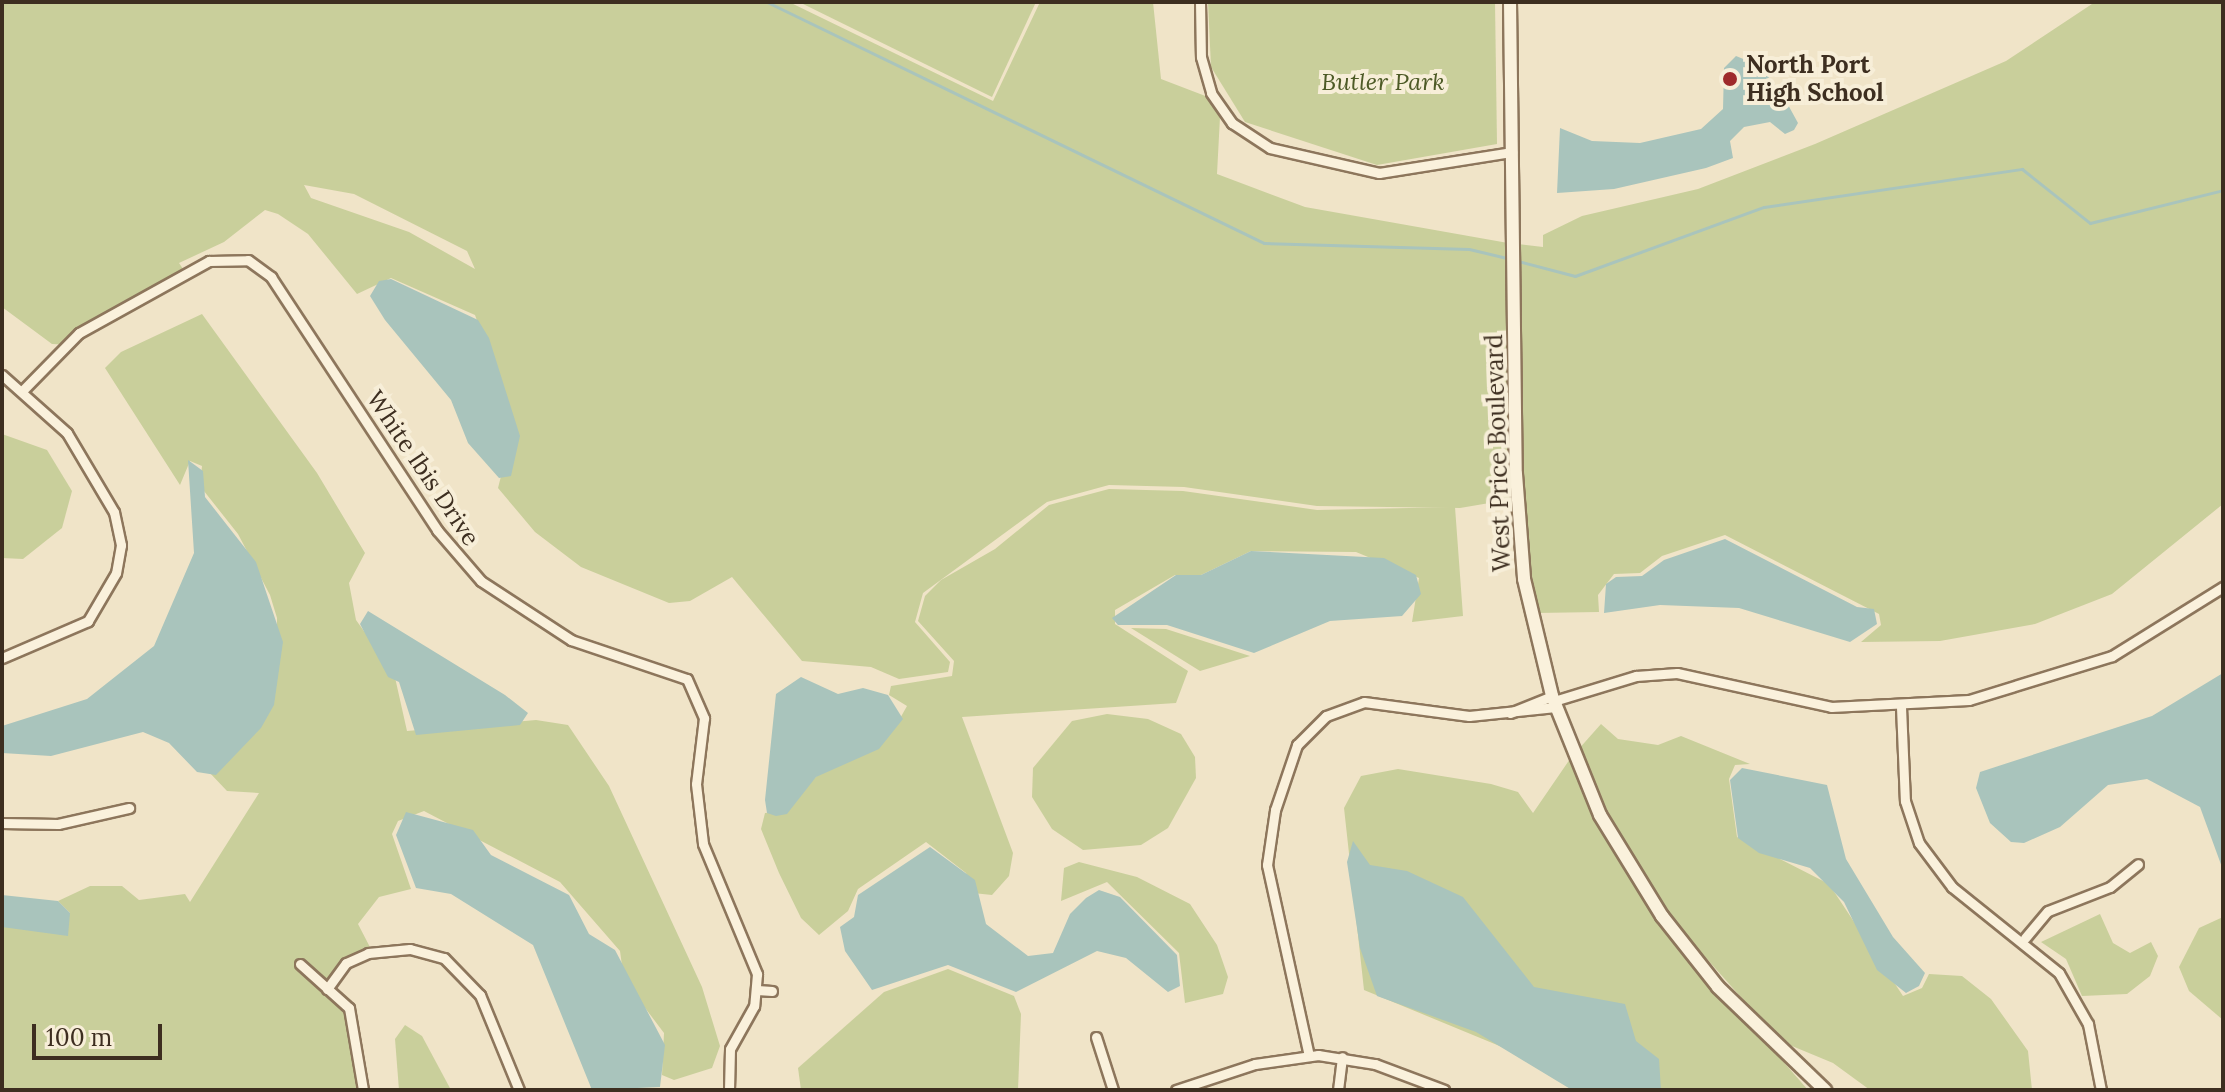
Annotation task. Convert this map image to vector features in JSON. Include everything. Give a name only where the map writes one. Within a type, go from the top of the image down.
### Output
[{"type":"street","points":[[1200,2],[1201,57],[1211,93],[1232,123],[1270,148],[1379,173],[1512,152]]},
{"type":"street","name":"West Price Boulevard","points":[[1510,2],[1515,413],[1524,579],[1554,701],[1589,792],[1645,892],[1718,987],[1825,1090]]},
{"type":"street","name":"White Ibis Drive","points":[[23,390],[79,333],[209,261],[234,257],[261,266],[465,565],[549,629],[672,670],[692,685],[704,718],[696,784],[703,844],[754,957],[757,990]]},
{"type":"street","points":[[2,375],[23,390],[79,452],[114,512],[121,553],[106,597],[82,626],[2,658]]},
{"type":"street","points":[[1309,1056],[1267,865],[1293,752],[1318,722],[1355,704],[1510,713],[1636,676],[1688,674],[1812,705],[1901,707],[1980,698],[2064,676],[2157,632],[2223,587]]},
{"type":"street","points":[[1901,707],[1905,801],[1923,850],[1952,887],[2025,938],[2079,1007],[2101,1090]]},
{"type":"street","points":[[2,823],[58,824],[129,808]]},
{"type":"street","points":[[2025,938],[2048,911],[2110,887],[2138,864]]},
{"type":"street","points":[[327,989],[346,963],[368,953],[410,949],[444,958],[480,995],[519,1090]]},
{"type":"street","points":[[300,964],[353,1017],[363,1090]]},
{"type":"street","points":[[729,1090],[730,1049],[757,990],[772,991]]},
{"type":"street","points":[[1096,1037],[1113,1090]]},
{"type":"street","points":[[1176,1090],[1309,1056],[1342,1057],[1444,1090]]},
{"type":"street","points":[[1338,1090],[1342,1057]]},
{"type":"street","name":"West Price Boulevard","points":[[1794,1061],[1834,1090]]},
{"type":"green space","points":[[2,2],[789,2],[993,101],[1040,2],[1153,2],[1161,79],[1208,97],[1220,117],[1217,174],[1305,207],[1508,243],[1513,499],[1460,508],[1317,506],[1184,487],[1109,485],[1047,502],[923,593],[915,622],[950,662],[948,672],[899,679],[871,667],[802,661],[732,577],[690,601],[669,603],[581,567],[535,532],[498,488],[514,425],[475,315],[391,278],[357,294],[308,234],[278,214],[265,210],[224,242],[179,263],[189,278],[72,345],[52,344],[2,307]],"holes":[[[304,185],[354,194],[467,251],[475,269],[409,232],[311,198]]]},
{"type":"green space","points":[[799,2],[1036,2],[992,97]]},
{"type":"green space","name":"Butler Park","points":[[1208,2],[1495,2],[1497,144],[1377,165],[1245,122],[1211,67]]},
{"type":"green space","points":[[2095,2],[2223,2],[2223,504],[2112,594],[2035,624],[1940,641],[1861,642],[1881,625],[1879,614],[1725,535],[1662,556],[1640,573],[1614,574],[1598,595],[1599,612],[1536,613],[1521,473],[1518,244],[1543,247],[1543,235],[1582,216],[1698,189],[1815,144],[2006,61]]},
{"type":"green space","points":[[202,314],[317,473],[365,553],[349,583],[356,620],[394,673],[407,731],[536,720],[568,725],[609,786],[702,987],[720,1046],[712,1068],[674,1080],[662,1075],[664,1033],[624,980],[620,951],[560,882],[424,811],[398,821],[392,834],[411,889],[379,897],[358,924],[373,953],[326,987],[349,1007],[367,1090],[2,1090],[2,918],[70,913],[58,901],[90,886],[122,886],[139,900],[185,894],[190,902],[259,793],[227,791],[209,772],[252,733],[277,681],[277,618],[270,595],[238,534],[200,486],[202,466],[190,461],[180,485],[105,368],[121,352]]},
{"type":"green space","points":[[2,434],[47,450],[72,491],[62,528],[23,559],[2,558]]},
{"type":"green space","points":[[1109,489],[1183,491],[1317,510],[1455,507],[1463,616],[1412,622],[1419,578],[1356,552],[1251,551],[1201,575],[1175,575],[1115,610],[1115,624],[1188,671],[1176,703],[962,717],[1013,853],[1009,876],[992,895],[973,893],[966,873],[926,842],[858,889],[848,911],[819,935],[801,918],[779,873],[761,829],[765,813],[779,812],[823,770],[898,722],[907,706],[889,695],[891,686],[952,676],[954,661],[918,621],[925,596],[941,580],[995,549],[1049,505]]},
{"type":"green space","points":[[1131,628],[1166,629],[1250,656],[1200,671]]},
{"type":"green space","points":[[1107,714],[1148,719],[1181,734],[1195,757],[1196,778],[1168,828],[1141,845],[1083,850],[1052,829],[1032,797],[1033,768],[1072,721]]},
{"type":"green space","points":[[1601,724],[1618,739],[1658,745],[1681,736],[1750,764],[1735,765],[1729,779],[1737,837],[1829,884],[1903,996],[1922,988],[1929,974],[1962,976],[1991,999],[2028,1051],[2032,1090],[1870,1090],[1833,1063],[1780,1041],[1666,913],[1604,812],[1577,751]]},
{"type":"green space","points":[[1570,759],[1610,844],[1658,919],[1808,1090],[1573,1090],[1502,1047],[1364,990],[1344,808],[1361,776],[1398,769],[1491,784],[1518,792],[1533,813]]},
{"type":"green space","points":[[1079,862],[1137,877],[1190,904],[1217,945],[1228,977],[1223,994],[1185,1003],[1179,953],[1107,882],[1061,901],[1064,868]]},
{"type":"green space","points":[[2100,914],[2113,943],[2130,953],[2151,942],[2158,956],[2150,976],[2127,994],[2082,996],[2066,959],[2041,942]]},
{"type":"green space","points":[[2223,917],[2223,1020],[2189,991],[2179,967],[2199,928]]},
{"type":"green space","points":[[948,969],[1014,996],[1021,1014],[1018,1090],[801,1090],[798,1068],[884,992]]},
{"type":"green space","points":[[405,1025],[422,1036],[451,1090],[399,1090],[395,1039]]},
{"type":"water","points":[[1736,56],[1758,65],[1781,92],[1798,123],[1794,130],[1785,134],[1770,122],[1744,127],[1730,141],[1733,158],[1706,168],[1614,189],[1557,193],[1560,128],[1592,141],[1640,143],[1701,129],[1723,109],[1724,68]]},
{"type":"water","points":[[391,279],[478,320],[489,338],[520,436],[511,476],[499,478],[468,443],[451,400],[385,320],[370,296],[379,281]]},
{"type":"water","points":[[188,460],[203,471],[205,497],[256,562],[283,642],[274,705],[261,728],[216,775],[197,772],[169,743],[143,732],[51,756],[2,753],[2,726],[87,699],[154,646],[194,553]]},
{"type":"water","points":[[1725,539],[1857,607],[1874,609],[1877,624],[1850,642],[1739,608],[1660,605],[1604,613],[1606,584],[1616,577],[1642,576],[1664,560]]},
{"type":"water","points":[[1251,551],[1384,558],[1416,575],[1421,594],[1402,616],[1330,621],[1254,653],[1167,625],[1118,625],[1112,618],[1176,575],[1201,575]]},
{"type":"water","points":[[368,611],[505,695],[528,713],[520,725],[416,735],[399,682],[388,677],[360,624]]},
{"type":"water","points":[[2223,673],[2223,870],[2200,807],[2147,779],[2108,785],[2060,827],[2024,843],[2011,842],[1990,823],[1976,788],[1980,772],[2152,716]]},
{"type":"water","points":[[801,677],[838,694],[863,688],[888,695],[903,719],[879,749],[816,777],[787,814],[776,816],[767,813],[765,800],[776,694]]},
{"type":"water","points":[[1742,768],[1827,785],[1846,859],[1893,937],[1925,973],[1919,986],[1906,993],[1877,970],[1844,902],[1810,868],[1759,853],[1738,838],[1730,780]]},
{"type":"water","points":[[406,812],[473,830],[491,855],[569,895],[589,934],[615,950],[665,1045],[660,1087],[592,1090],[533,945],[451,894],[416,888],[396,835]]},
{"type":"water","points":[[1353,841],[1370,865],[1407,871],[1463,897],[1534,987],[1625,1004],[1636,1041],[1659,1059],[1661,1090],[1572,1090],[1476,1032],[1377,996],[1360,948],[1347,862]]},
{"type":"water","points":[[930,847],[975,880],[986,924],[1028,956],[1053,953],[1070,914],[1086,898],[1099,890],[1120,897],[1177,955],[1180,986],[1168,992],[1126,958],[1097,951],[1016,992],[948,965],[872,990],[845,951],[840,927],[854,917],[858,895]]},
{"type":"water","points":[[2,895],[58,901],[70,913],[68,936],[2,927]]},
{"type":"waterway","points":[[767,2],[1264,243],[1469,249],[1511,259]]},
{"type":"waterway","points":[[1518,261],[1575,276],[1764,207],[2022,169],[2090,223],[2223,190]]},
{"type":"place","name":"North Port High School","points":[[1730,79]]}]
